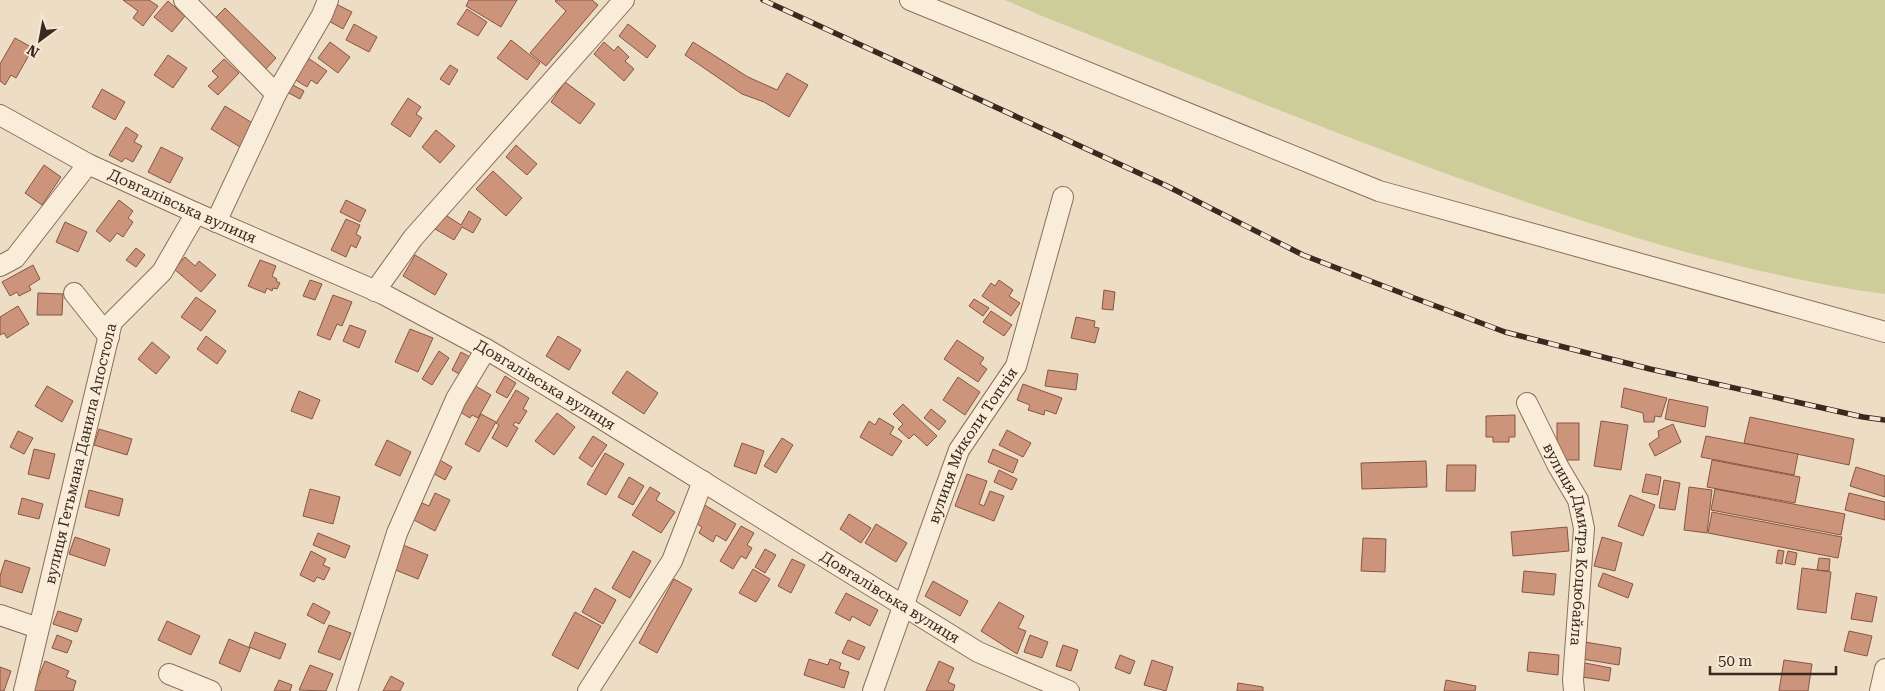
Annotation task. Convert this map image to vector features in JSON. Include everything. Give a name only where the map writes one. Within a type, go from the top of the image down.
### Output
[{"type":"street","points":[[184,0],[276,94]]},
{"type":"street","points":[[216,222],[276,94],[322,15],[328,0]]},
{"type":"street","points":[[375,291],[412,238],[624,0]]},
{"type":"street","points":[[910,0],[1379,191],[1885,332]]},
{"type":"street","name":"Довгалівська вулиця","points":[[0,115],[88,164],[375,291],[486,349],[978,652],[1069,691]]},
{"type":"street","points":[[0,266],[15,258],[88,164]]},
{"type":"street","name":"вулиця Миколи Топчія","points":[[873,691],[960,450],[1016,366],[1063,197]]},
{"type":"street","name":"вулиця Гетьмана Данила Апостола","points":[[24,691],[112,322],[162,272],[196,213]]},
{"type":"street","points":[[74,293],[109,337]]},
{"type":"street","points":[[347,691],[397,534],[456,399],[486,349]]},
{"type":"street","name":"вулиця Дмитра Коцюбайла","points":[[1527,403],[1558,466],[1578,500],[1584,528],[1573,680],[1574,691]]},
{"type":"street","points":[[588,691],[672,561],[703,481]]},
{"type":"street","points":[[0,615],[38,628]]},
{"type":"street","points":[[1880,691],[1885,670]]},
{"type":"street","points":[[169,674],[211,691]]},
{"type":"green space","points":[[1005,0],[1885,0],[1885,294],[1837,287],[1742,267],[1648,241],[1555,212],[1333,131]]},
{"type":"building","points":[[123,0],[149,0],[158,6],[143,26],[133,18],[138,11]]},
{"type":"building","points":[[469,0],[517,0],[501,27],[466,6]]},
{"type":"building","points":[[556,0],[592,0],[598,5],[546,66],[530,53],[566,11]]},
{"type":"building","points":[[168,1],[185,16],[172,32],[154,17]]},
{"type":"building","points":[[336,4],[352,12],[343,29],[327,20]]},
{"type":"building","points":[[225,8],[276,58],[264,71],[212,21]]},
{"type":"building","points":[[467,9],[487,22],[478,36],[457,24]]},
{"type":"building","points":[[354,24],[377,37],[369,52],[346,40]]},
{"type":"building","points":[[628,24],[656,46],[647,58],[619,36]]},
{"type":"building","points":[[15,38],[33,48],[16,78],[11,75],[5,85],[0,81],[0,64]]},
{"type":"building","points":[[511,40],[540,63],[527,80],[497,58]]},
{"type":"building","points":[[330,42],[350,57],[338,73],[318,58]]},
{"type":"building","points":[[604,42],[614,51],[618,46],[629,57],[625,61],[634,69],[624,81],[594,54]]},
{"type":"building","points":[[693,42],[748,77],[777,90],[787,73],[808,85],[789,117],[764,102],[742,94],[685,55]]},
{"type":"building","points":[[168,55],[187,68],[173,88],[154,75]]},
{"type":"building","points":[[308,58],[327,71],[317,84],[311,80],[307,87],[294,79]]},
{"type":"building","points":[[224,59],[239,73],[218,95],[208,86],[218,77],[212,71]]},
{"type":"building","points":[[450,65],[458,70],[449,85],[440,79]]},
{"type":"building","points":[[565,82],[595,104],[580,124],[551,102]]},
{"type":"building","points":[[291,84],[304,91],[300,99],[287,92]]},
{"type":"building","points":[[102,89],[125,102],[115,120],[92,107]]},
{"type":"building","points":[[408,98],[421,107],[416,114],[422,118],[410,137],[391,124]]},
{"type":"building","points":[[225,106],[254,124],[240,147],[211,129]]},
{"type":"building","points":[[126,127],[138,135],[134,142],[142,146],[133,162],[125,158],[122,162],[109,155]]},
{"type":"building","points":[[436,130],[455,146],[440,163],[422,147]]},
{"type":"building","points":[[516,145],[537,164],[527,175],[506,157]]},
{"type":"building","points":[[161,147],[183,158],[170,183],[148,172]]},
{"type":"building","points":[[44,165],[61,177],[42,205],[25,193]]},
{"type":"building","points":[[493,171],[522,198],[506,216],[476,189]]},
{"type":"building","points":[[119,200],[133,211],[128,218],[133,222],[123,237],[117,233],[110,242],[96,231]]},
{"type":"building","points":[[346,200],[366,210],[360,222],[340,212]]},
{"type":"building","points":[[469,211],[481,219],[473,233],[462,227],[454,240],[435,229],[444,214],[461,225]]},
{"type":"building","points":[[346,219],[360,225],[356,234],[361,237],[356,248],[351,245],[346,257],[331,250]]},
{"type":"building","points":[[65,222],[87,232],[78,252],[56,242]]},
{"type":"building","points":[[136,248],[145,255],[136,267],[126,260]]},
{"type":"building","points":[[415,255],[447,274],[435,295],[403,276]]},
{"type":"building","points":[[185,257],[195,266],[199,261],[216,275],[201,292],[174,269]]},
{"type":"building","points":[[260,260],[276,266],[272,276],[280,283],[277,289],[273,288],[272,291],[267,288],[265,293],[248,286]]},
{"type":"building","points":[[33,265],[40,279],[29,286],[31,290],[19,296],[17,292],[10,296],[2,282]]},
{"type":"building","points":[[310,280],[322,284],[315,300],[303,296]]},
{"type":"building","points":[[999,280],[1013,290],[1009,296],[1020,303],[1011,316],[982,296],[991,283],[995,286]]},
{"type":"building","points":[[1104,290],[1115,292],[1113,310],[1102,309]]},
{"type":"building","points":[[38,293],[63,294],[62,315],[37,315]]},
{"type":"building","points":[[333,295],[352,302],[342,326],[337,324],[330,340],[317,335]]},
{"type":"building","points":[[196,297],[216,311],[201,331],[181,317]]},
{"type":"building","points":[[974,299],[989,308],[983,316],[969,306]]},
{"type":"building","points":[[18,306],[29,324],[7,338],[4,333],[0,335],[0,317]]},
{"type":"building","points":[[991,311],[1012,325],[1004,336],[983,322]]},
{"type":"building","points":[[1076,317],[1095,321],[1094,327],[1099,328],[1095,343],[1071,338]]},
{"type":"building","points":[[350,325],[366,331],[359,348],[343,341]]},
{"type":"building","points":[[410,329],[433,338],[418,372],[395,362]]},
{"type":"building","points":[[206,336],[226,351],[217,364],[197,349]]},
{"type":"building","points":[[558,336],[581,350],[569,370],[546,356]]},
{"type":"building","points":[[957,340],[984,358],[980,364],[987,369],[978,382],[944,359]]},
{"type":"building","points":[[152,342],[170,357],[156,374],[138,359]]},
{"type":"building","points":[[439,351],[449,358],[432,385],[422,379]]},
{"type":"building","points":[[461,352],[470,357],[461,375],[452,370]]},
{"type":"building","points":[[1048,370],[1078,374],[1076,390],[1045,386]]},
{"type":"building","points":[[627,371],[658,393],[644,414],[612,393]]},
{"type":"building","points":[[505,376],[516,383],[507,398],[496,392]]},
{"type":"building","points":[[958,377],[980,392],[965,415],[943,400]]},
{"type":"building","points":[[472,384],[491,395],[478,418],[472,415],[470,418],[457,410]]},
{"type":"building","points":[[1023,384],[1062,398],[1056,414],[1045,410],[1044,415],[1028,410],[1030,405],[1017,400]]},
{"type":"building","points":[[47,386],[73,401],[62,422],[35,406]]},
{"type":"building","points":[[1624,388],[1667,398],[1661,417],[1655,416],[1654,422],[1644,422],[1643,413],[1621,407]]},
{"type":"building","points":[[516,390],[529,398],[523,409],[527,411],[519,424],[515,422],[513,425],[518,428],[507,447],[492,438],[499,425],[496,423]]},
{"type":"building","points":[[299,391],[320,400],[312,419],[291,411]]},
{"type":"building","points":[[1669,399],[1708,407],[1705,427],[1665,419]]},
{"type":"building","points":[[903,404],[937,436],[927,446],[914,434],[909,439],[898,429],[903,424],[893,414]]},
{"type":"building","points":[[931,409],[946,421],[939,430],[924,418]]},
{"type":"building","points":[[557,413],[575,427],[554,455],[535,441]]},
{"type":"building","points":[[481,414],[496,422],[479,452],[465,444]]},
{"type":"building","points":[[1515,415],[1515,437],[1509,437],[1509,442],[1493,442],[1493,437],[1486,437],[1486,416]]},
{"type":"building","points":[[1750,417],[1854,439],[1849,465],[1744,443]]},
{"type":"building","points":[[879,418],[894,427],[890,434],[902,441],[892,456],[860,437],[869,421],[875,425]]},
{"type":"building","points":[[1601,421],[1628,425],[1621,470],[1594,466]]},
{"type":"building","points":[[1557,423],[1579,423],[1579,460],[1557,460]]},
{"type":"building","points":[[1673,424],[1681,442],[1655,456],[1649,444],[1659,437],[1658,431]]},
{"type":"building","points":[[99,429],[132,439],[127,455],[94,445]]},
{"type":"building","points":[[1007,430],[1031,443],[1023,457],[999,445]]},
{"type":"building","points":[[18,431],[33,438],[24,454],[10,447]]},
{"type":"building","points":[[593,436],[607,445],[592,467],[579,458]]},
{"type":"building","points":[[1706,436],[1798,454],[1794,475],[1701,457]]},
{"type":"building","points":[[782,438],[793,445],[776,473],[764,466]]},
{"type":"building","points":[[387,440],[411,452],[400,476],[375,465]]},
{"type":"building","points":[[742,443],[764,451],[756,474],[734,466]]},
{"type":"building","points":[[34,449],[55,454],[49,479],[28,474]]},
{"type":"building","points":[[993,449],[1018,460],[1013,473],[988,462]]},
{"type":"building","points":[[605,453],[624,464],[606,495],[587,484]]},
{"type":"building","points":[[436,458],[452,467],[445,480],[429,471]]},
{"type":"building","points":[[1712,460],[1800,477],[1795,503],[1707,487]]},
{"type":"building","points":[[1426,461],[1427,487],[1362,489],[1361,463]]},
{"type":"building","points":[[1447,465],[1476,465],[1475,491],[1446,491]]},
{"type":"building","points":[[1856,467],[1885,476],[1885,497],[1850,486]]},
{"type":"building","points":[[999,470],[1017,479],[1012,490],[994,482]]},
{"type":"building","points":[[967,474],[987,481],[979,504],[984,506],[990,491],[1004,496],[994,521],[955,506]]},
{"type":"building","points":[[1646,474],[1661,477],[1658,495],[1642,492]]},
{"type":"building","points":[[629,477],[644,486],[633,505],[618,497]]},
{"type":"building","points":[[1664,480],[1680,483],[1675,510],[1659,508]]},
{"type":"building","points":[[650,487],[660,493],[656,500],[675,512],[661,533],[632,515]]},
{"type":"building","points":[[1689,487],[1712,490],[1707,533],[1684,530]]},
{"type":"building","points":[[310,489],[340,497],[333,524],[303,516]]},
{"type":"building","points":[[1715,489],[1845,514],[1841,535],[1711,510]]},
{"type":"building","points":[[89,490],[123,499],[119,516],[85,507]]},
{"type":"building","points":[[435,493],[450,500],[435,531],[414,520],[422,503],[429,506]]},
{"type":"building","points":[[1849,493],[1885,502],[1885,520],[1845,510]]},
{"type":"building","points":[[1630,495],[1655,505],[1643,536],[1618,526]]},
{"type":"building","points":[[22,498],[43,504],[39,519],[18,514]]},
{"type":"building","points":[[703,504],[736,524],[726,541],[716,535],[713,542],[699,533],[702,527],[692,521]]},
{"type":"building","points":[[1712,512],[1842,537],[1838,558],[1708,533]]},
{"type":"building","points":[[849,514],[871,528],[861,543],[840,529]]},
{"type":"building","points":[[876,524],[907,543],[896,562],[865,543]]},
{"type":"building","points":[[741,526],[754,533],[747,545],[752,548],[746,559],[741,556],[733,569],[720,561]]},
{"type":"building","points":[[1567,527],[1569,551],[1513,556],[1511,532]]},
{"type":"building","points":[[318,533],[350,546],[345,558],[313,545]]},
{"type":"building","points":[[75,537],[110,549],[105,566],[69,554]]},
{"type":"building","points":[[1602,537],[1622,543],[1615,571],[1594,566]]},
{"type":"building","points":[[1363,538],[1386,539],[1385,572],[1361,571]]},
{"type":"building","points":[[403,545],[428,555],[418,579],[393,569]]},
{"type":"building","points":[[765,549],[776,555],[765,573],[755,567]]},
{"type":"building","points":[[1778,550],[1784,551],[1782,564],[1776,563]]},
{"type":"building","points":[[311,551],[326,559],[323,565],[330,568],[324,580],[317,577],[314,582],[300,575]]},
{"type":"building","points":[[633,551],[651,561],[630,598],[612,588]]},
{"type":"building","points":[[1788,551],[1797,553],[1795,565],[1785,563]]},
{"type":"building","points":[[1819,558],[1830,559],[1829,571],[1817,570]]},
{"type":"building","points":[[792,559],[805,565],[791,593],[778,586]]},
{"type":"building","points":[[5,560],[30,568],[22,593],[0,586],[0,576]]},
{"type":"building","points":[[1802,568],[1831,572],[1826,613],[1797,609]]},
{"type":"building","points":[[753,569],[770,579],[756,602],[739,593]]},
{"type":"building","points":[[1524,571],[1556,574],[1554,595],[1522,592]]},
{"type":"building","points":[[1603,573],[1633,584],[1628,598],[1598,586]]},
{"type":"building","points":[[674,579],[692,589],[657,653],[639,643]]},
{"type":"building","points":[[933,581],[968,601],[960,616],[925,596]]},
{"type":"building","points":[[595,588],[616,600],[603,624],[582,612]]},
{"type":"building","points":[[846,593],[878,610],[870,626],[852,616],[850,621],[835,613]]},
{"type":"building","points":[[1856,593],[1877,597],[1872,622],[1851,619]]},
{"type":"building","points":[[999,602],[1024,616],[1018,628],[1026,631],[1017,654],[981,631]]},
{"type":"building","points":[[313,603],[330,612],[324,624],[307,615]]},
{"type":"building","points":[[58,611],[82,619],[77,632],[53,624]]},
{"type":"building","points":[[575,612],[601,626],[578,669],[552,655]]},
{"type":"building","points":[[167,621],[200,636],[191,655],[158,640]]},
{"type":"building","points":[[329,625],[351,633],[340,660],[318,652]]},
{"type":"building","points":[[1849,631],[1872,636],[1867,656],[1844,651]]},
{"type":"building","points":[[255,632],[286,644],[280,659],[249,647]]},
{"type":"building","points":[[57,635],[72,641],[67,653],[52,648]]},
{"type":"building","points":[[1030,635],[1048,642],[1042,658],[1024,652]]},
{"type":"building","points":[[229,639],[250,648],[240,672],[219,663]]},
{"type":"building","points":[[848,640],[865,647],[859,660],[842,653]]},
{"type":"building","points":[[1585,642],[1621,648],[1619,665],[1582,659]]},
{"type":"building","points":[[1063,645],[1078,650],[1071,671],[1056,666]]},
{"type":"building","points":[[1529,652],[1559,655],[1558,675],[1527,671]]},
{"type":"building","points":[[1120,655],[1135,661],[1130,674],[1115,668]]},
{"type":"building","points":[[809,659],[828,665],[830,659],[841,663],[839,669],[849,672],[844,688],[804,675]]},
{"type":"building","points":[[1152,660],[1173,667],[1166,691],[1144,685]]},
{"type":"building","points":[[1784,660],[1812,664],[1808,691],[1779,691]]},
{"type":"building","points":[[45,661],[69,671],[66,677],[76,681],[73,691],[33,691]]},
{"type":"building","points":[[939,661],[954,668],[948,682],[955,685],[953,691],[926,691]]},
{"type":"building","points":[[1585,663],[1611,668],[1609,681],[1582,677]]},
{"type":"building","points":[[310,665],[333,674],[326,691],[299,690]]},
{"type":"building","points":[[0,667],[11,671],[4,691],[0,691]]},
{"type":"building","points":[[391,676],[404,683],[400,691],[383,691]]},
{"type":"building","points":[[279,680],[292,685],[290,691],[274,691]]},
{"type":"building","points":[[1446,680],[1476,686],[1475,691],[1444,691]]},
{"type":"building","points":[[1238,683],[1263,687],[1263,691],[1237,691]]},
{"type":"railway","points":[[763,0],[1167,186],[1303,255],[1505,332],[1650,369],[1863,417],[1885,420]]}]
